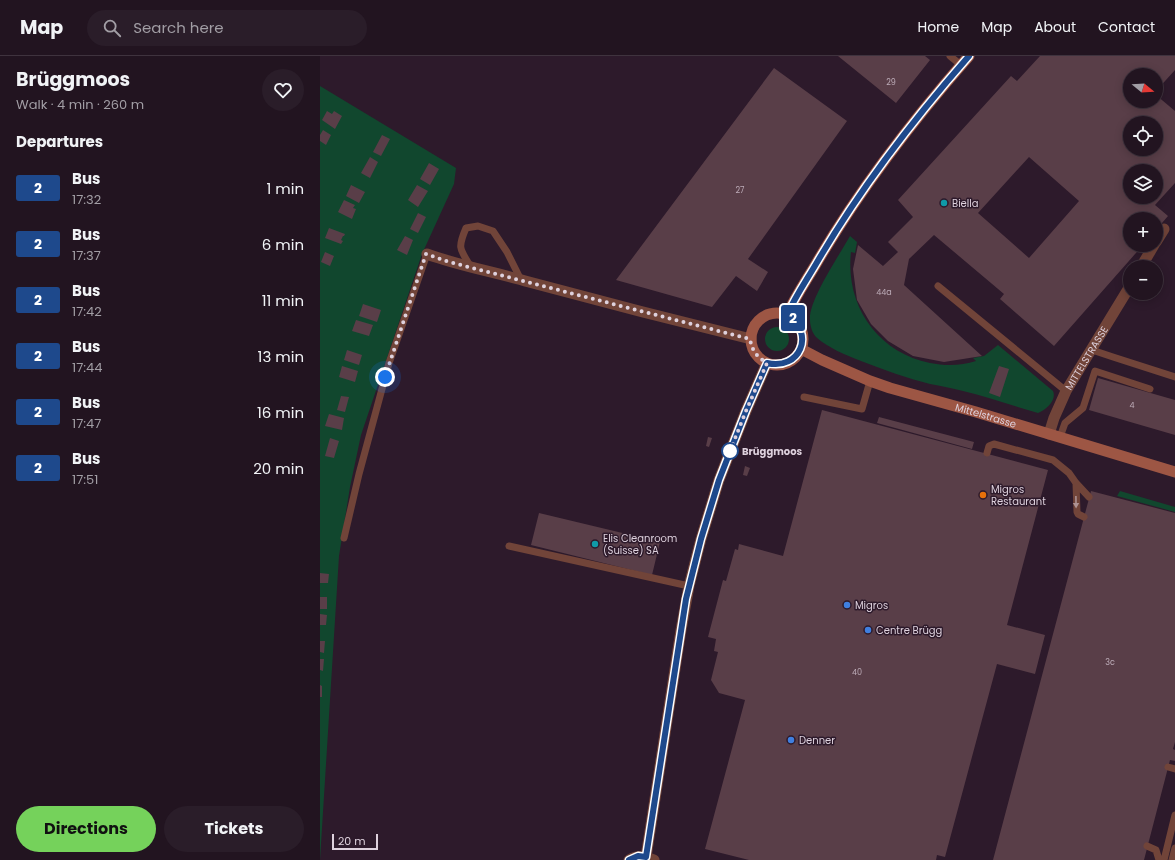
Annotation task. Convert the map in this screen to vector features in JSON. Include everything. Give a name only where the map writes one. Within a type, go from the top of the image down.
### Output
[{"type":"main road","points":[[787,315],[852,205],[891,152],[969,56]]},
{"type":"main road","points":[[779,313],[787,315],[793,318],[801,329],[801,348],[798,354],[787,363],[774,365],[767,363],[759,358],[751,346],[750,339],[752,330],[762,317],[779,313]]},
{"type":"main road","name":"Mittelstrasse","points":[[801,348],[822,360],[890,388],[1175,472]]},
{"type":"street","points":[[426,254],[449,262],[750,339]]},
{"type":"street","name":"MITTELSTRASSE","points":[[1055,436],[1054,418],[1066,391],[1123,298]]},
{"type":"street","points":[[630,860],[638,856],[650,858],[681,630],[689,586],[701,539],[719,480],[743,417],[767,363]]},
{"type":"lane","points":[[950,56],[961,65]]},
{"type":"lane","points":[[472,268],[461,250],[461,240],[466,228],[478,226],[493,231],[507,252],[521,280]]},
{"type":"lane","points":[[344,538],[357,481],[389,363],[426,254]]},
{"type":"lane","points":[[938,286],[1066,391]]},
{"type":"lane","points":[[1092,350],[1112,358],[1175,377]]},
{"type":"lane","points":[[1055,436],[1064,423],[1083,408],[1095,371],[1150,389]]},
{"type":"lane","points":[[804,397],[862,409],[870,381]]},
{"type":"lane","points":[[987,453],[989,446],[994,444],[1049,459],[1058,463],[1069,473],[1089,497]]},
{"type":"lane","points":[[1076,483],[1076,508],[1078,514],[1084,517]]},
{"type":"lane","points":[[509,546],[689,586]]},
{"type":"lane","points":[[1164,860],[1175,815]]},
{"type":"lane","points":[[1148,846],[1156,850],[1159,860]]},
{"type":"lane","points":[[1172,860],[1175,848]]},
{"type":"green space","points":[[320,86],[456,168],[454,184],[422,254],[361,435],[350,487],[339,556],[320,860]]},
{"type":"green space","points":[[850,236],[857,242],[855,253],[851,252],[850,272],[853,290],[859,308],[868,323],[880,337],[894,348],[911,357],[941,365],[959,365],[976,361],[973,358],[984,356],[998,345],[1053,391],[1054,394],[1050,404],[1038,413],[972,393],[921,382],[887,371],[849,356],[832,348],[816,337],[812,331],[810,322],[814,301]]},
{"type":"green space","points":[[772,327],[782,327],[789,334],[789,344],[782,351],[772,351],[765,344],[765,334]]},
{"type":"green space","points":[[1120,491],[1175,507],[1175,512],[1117,496]]},
{"type":"building","points":[[838,56],[925,56],[930,60],[896,103]]},
{"type":"building","name":"Biella","points":[[1040,56],[1175,56],[1175,70],[1163,83],[1163,68],[1123,68],[1123,108],[1163,108],[1163,101],[1175,111],[1175,183],[1163,196],[1163,164],[1123,164],[1123,204],[1156,204],[1155,205],[1168,216],[1163,222],[1163,212],[1123,212],[1123,252],[1137,252],[1130,260],[1123,260],[1123,268],[1054,346],[1000,299],[1004,294],[934,235],[909,259],[904,285],[982,356],[944,362],[913,356],[888,341],[871,324],[857,300],[853,269],[858,245],[883,266],[898,252],[888,242],[913,217],[898,200],[1011,76],[1017,81]],"holes":[[[1029,157],[1079,201],[1029,258],[978,213]]]},
{"type":"building","points":[[774,68],[847,121],[748,259],[768,272],[757,291],[736,276],[712,307],[616,280]]},
{"type":"building","points":[[327,111],[332,114],[334,111],[342,116],[335,129],[322,120]]},
{"type":"building","points":[[323,130],[331,135],[326,145],[320,141],[320,135]]},
{"type":"building","points":[[382,135],[390,139],[381,156],[373,152]]},
{"type":"building","points":[[370,157],[378,162],[370,178],[361,173]]},
{"type":"building","points":[[429,163],[439,169],[430,185],[420,179]]},
{"type":"building","points":[[351,185],[365,192],[359,203],[346,196]]},
{"type":"building","points":[[417,185],[428,191],[418,207],[408,200]]},
{"type":"building","points":[[344,200],[355,205],[353,208],[356,209],[352,219],[338,212]]},
{"type":"building","points":[[418,213],[426,217],[418,233],[410,229]]},
{"type":"building","points":[[329,228],[345,234],[341,240],[343,241],[341,244],[325,238]]},
{"type":"building","points":[[405,236],[413,240],[407,255],[397,250]]},
{"type":"building","points":[[325,252],[334,256],[330,266],[321,262]]},
{"type":"building","points":[[363,304],[381,310],[377,322],[359,316]]},
{"type":"building","points":[[356,320],[373,325],[369,336],[352,331]]},
{"type":"building","points":[[347,350],[362,355],[359,365],[344,360]]},
{"type":"building","points":[[342,366],[358,371],[355,382],[339,377]]},
{"type":"building","points":[[999,366],[1009,369],[1000,397],[989,393]]},
{"type":"building","points":[[1098,378],[1175,400],[1175,435],[1089,410]]},
{"type":"building","points":[[341,396],[349,397],[345,412],[337,410]]},
{"type":"building","name":"Centre Brügg","points":[[822,410],[1048,470],[1007,625],[1045,635],[1035,674],[997,664],[945,857],[937,855],[936,860],[749,860],[705,849],[745,700],[719,693],[711,680],[718,652],[714,651],[716,639],[708,637],[723,580],[726,581],[735,549],[738,550],[739,544],[783,556]]},
{"type":"building","points":[[329,414],[344,418],[342,430],[325,426]]},
{"type":"building","points":[[879,417],[974,442],[972,449],[877,423]]},
{"type":"building","points":[[708,437],[712,438],[709,447],[706,446]]},
{"type":"building","points":[[330,438],[339,441],[334,458],[325,456]]},
{"type":"building","points":[[745,466],[750,468],[747,476],[743,475]]},
{"type":"building","points":[[1091,491],[1175,513],[1175,742],[1173,749],[1175,750],[1175,761],[1170,760],[1144,860],[993,860]]},
{"type":"building","name":"Elis Cleanroom (Suisse) SA","points":[[539,513],[660,542],[652,575],[531,545]]},
{"type":"building","points":[[320,573],[329,574],[328,583],[320,583]]},
{"type":"building","points":[[320,597],[327,597],[327,609],[320,609]]},
{"type":"building","points":[[320,614],[327,615],[326,625],[320,625]]},
{"type":"building","points":[[320,641],[325,641],[324,653],[320,652]]},
{"type":"building","points":[[320,659],[324,659],[323,671],[320,670]]},
{"type":"building","points":[[320,685],[322,686],[322,697],[320,697]]},
{"type":"bus line","name":"2","points":[[629,860],[638,856],[646,857],[686,599],[701,539],[719,480],[735,437],[767,363],[781,365],[787,363],[798,354],[802,342],[801,329],[793,318],[787,315],[852,205],[874,173],[969,56]]},
{"type":"place","name":"Biella","points":[[944,203]]},
{"type":"place","name":"Brüggmoos","points":[[730,451]]},
{"type":"place","name":"Migros Restaurant","points":[[983,495]]},
{"type":"place","name":"Elis Cleanroom (Suisse) SA","points":[[595,544]]},
{"type":"place","name":"Migros","points":[[847,605]]},
{"type":"place","name":"Centre Brügg","points":[[868,630]]},
{"type":"place","name":"Denner","points":[[791,740]]},
{"type":"route","points":[[385,377],[426,254],[449,262],[750,339],[754,352],[759,358],[767,363],[730,451]]}]
